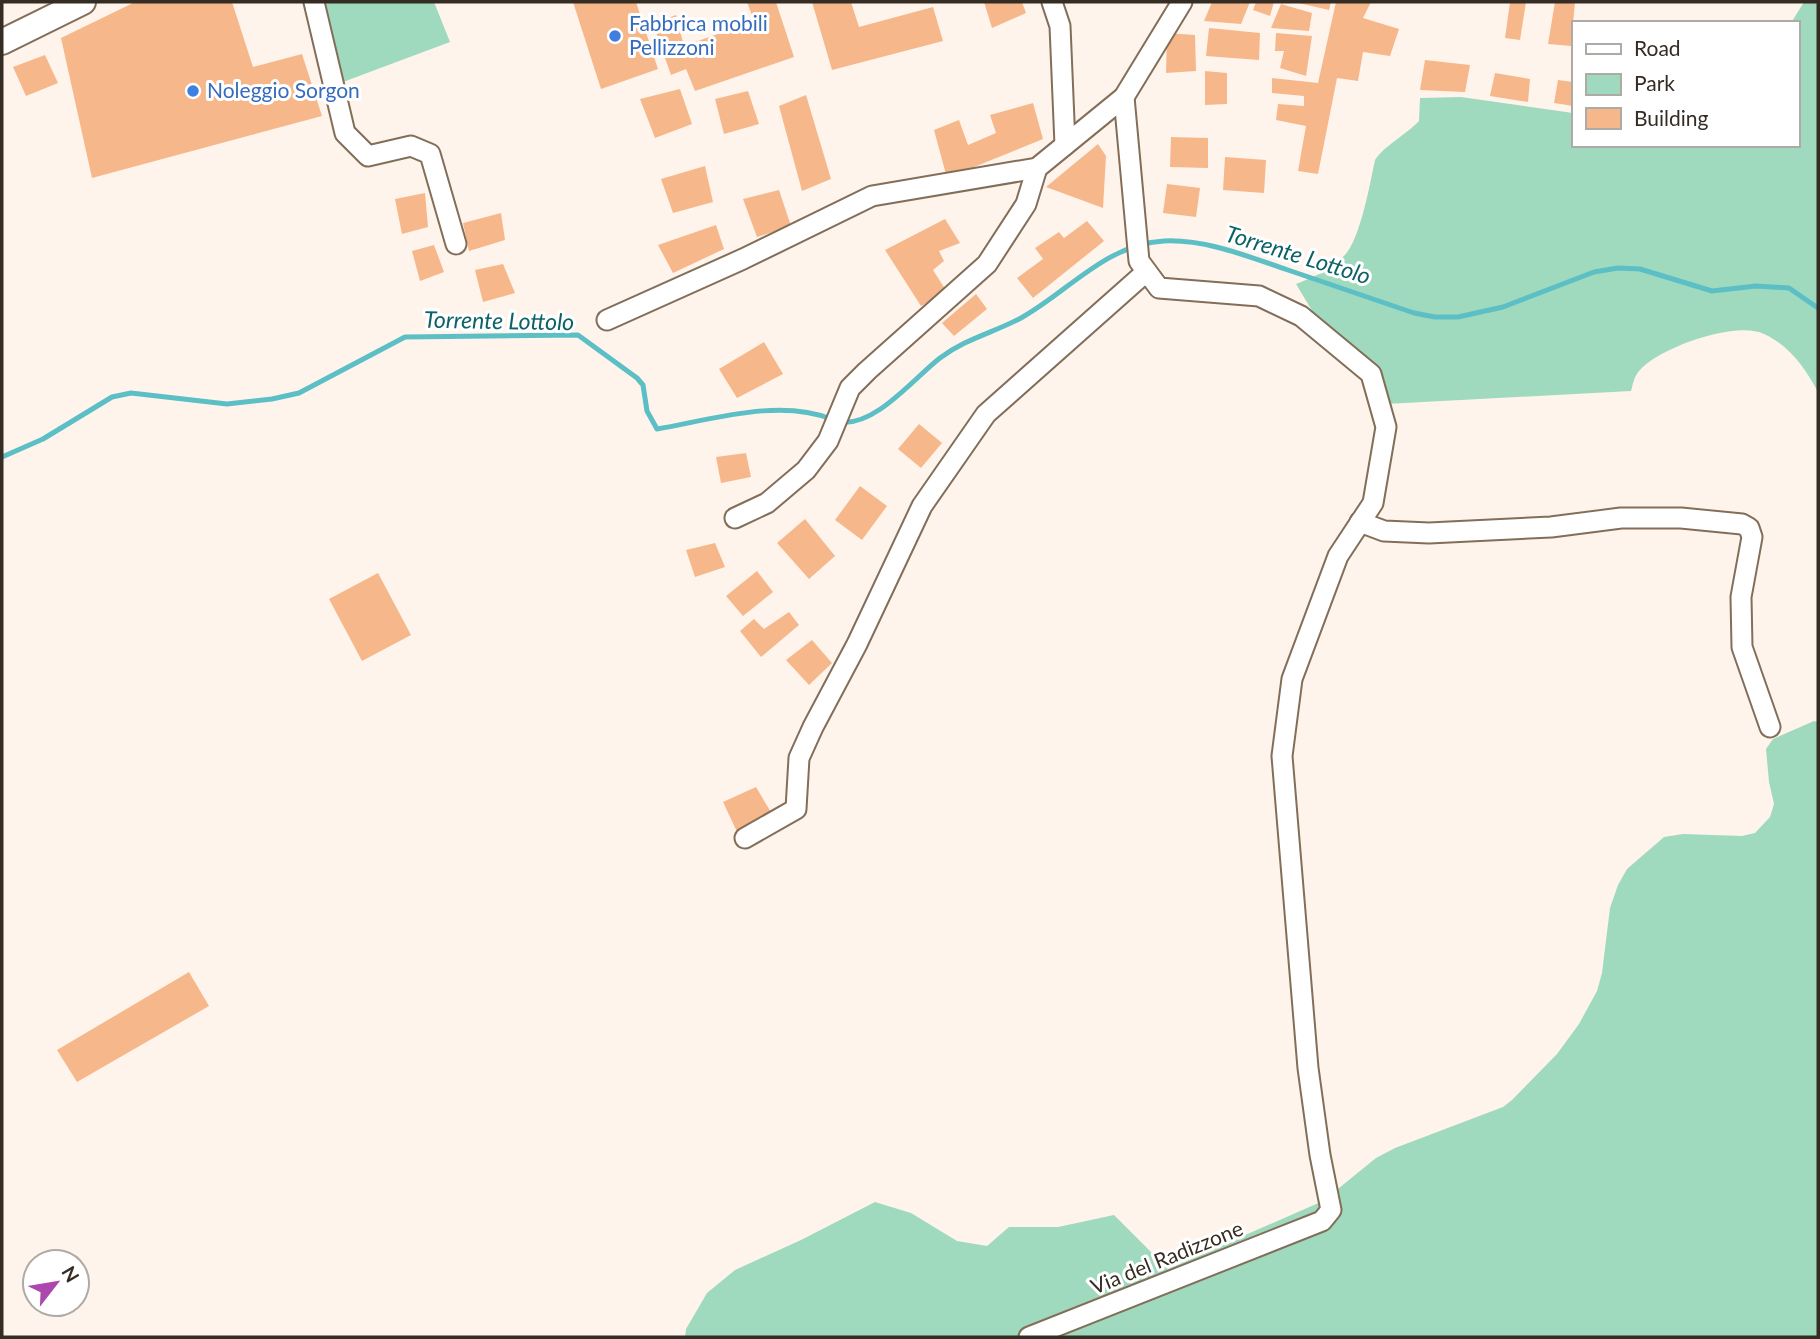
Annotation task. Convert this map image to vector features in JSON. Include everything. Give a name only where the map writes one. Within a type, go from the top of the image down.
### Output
[{"type":"street","points":[[2,42],[83,2]]},
{"type":"street","points":[[314,2],[345,133],[368,156],[411,146],[429,154],[456,244]]},
{"type":"street","points":[[1052,2],[1060,26],[1065,145]]},
{"type":"street","points":[[607,320],[743,259],[872,196],[1037,168],[1124,97],[1182,2]]},
{"type":"street","points":[[1124,97],[1142,266],[1159,288],[1259,296],[1301,316],[1371,374],[1386,427],[1373,503],[1360,522],[1384,531],[1429,533],[1551,527],[1621,518],[1681,518],[1742,524],[1749,528],[1752,537],[1741,597],[1742,647],[1770,727]]},
{"type":"street","points":[[735,518],[767,503],[806,470],[828,441],[850,388],[987,264],[1026,204],[1037,168]]},
{"type":"street","points":[[745,838],[796,808],[799,758],[857,645],[922,506],[986,414],[1142,266]]},
{"type":"street","name":"Via del Radizzone","points":[[1029,1337],[1322,1221],[1331,1210],[1308,1068],[1282,756],[1293,679],[1338,556],[1360,522]]},
{"type":"green space","points":[[309,2],[434,2],[450,42],[343,82]]},
{"type":"green space","points":[[1804,2],[1818,2],[1818,392],[1802,366],[1782,345],[1764,334],[1735,331],[1717,333],[1680,345],[1649,362],[1639,371],[1631,391],[1386,404],[1329,339],[1296,284],[1327,270],[1349,249],[1364,211],[1375,160],[1419,121],[1420,98],[1461,97],[1572,113],[1572,147],[1799,147],[1799,21],[1792,21]]},
{"type":"green space","points":[[1814,721],[1818,722],[1818,1337],[685,1337],[686,1329],[707,1293],[735,1270],[875,1202],[911,1213],[957,1241],[987,1246],[1009,1227],[1058,1227],[1114,1215],[1168,1269],[1323,1201],[1376,1158],[1395,1148],[1503,1107],[1557,1054],[1579,1024],[1597,991],[1602,973],[1610,908],[1627,869],[1664,837],[1683,834],[1742,836],[1755,833],[1770,817],[1774,804],[1766,749],[1773,739]]},
{"type":"building","name":"Noleggio Sorgon","points":[[135,2],[232,2],[253,67],[302,54],[322,116],[92,178],[61,38]]},
{"type":"building","name":"Fabbrica mobili Pellizzoni","points":[[573,2],[636,2],[658,69],[601,89]]},
{"type":"building","points":[[747,2],[776,2],[794,57],[695,91],[686,69],[671,75],[653,24],[676,15],[684,46],[754,21]]},
{"type":"building","points":[[812,2],[851,2],[859,27],[933,7],[943,41],[832,70]]},
{"type":"building","points":[[984,2],[1022,2],[1026,13],[992,28]]},
{"type":"building","points":[[1212,2],[1250,2],[1241,24],[1204,21]]},
{"type":"building","points":[[1256,2],[1274,2],[1270,16],[1253,10]]},
{"type":"building","points":[[1294,2],[1331,2],[1329,10]]},
{"type":"building","points":[[1336,2],[1371,2],[1363,18],[1399,29],[1390,56],[1363,52],[1358,81],[1337,78],[1318,174],[1298,171],[1306,126],[1276,120],[1278,104],[1304,106],[1304,96],[1272,93],[1272,78],[1318,83]]},
{"type":"building","points":[[1510,2],[1526,2],[1520,40],[1505,38]]},
{"type":"building","points":[[1555,2],[1575,2],[1571,46],[1548,44]]},
{"type":"building","points":[[1281,4],[1312,13],[1309,31],[1271,28]]},
{"type":"building","points":[[1209,28],[1260,33],[1259,60],[1206,56]]},
{"type":"building","points":[[1167,33],[1195,35],[1196,71],[1166,73]]},
{"type":"building","points":[[1276,33],[1312,36],[1306,76],[1280,68],[1284,51],[1275,51]]},
{"type":"building","points":[[45,55],[58,83],[26,96],[13,67]]},
{"type":"building","points":[[1425,60],[1470,65],[1465,92],[1420,90]]},
{"type":"building","points":[[1205,71],[1227,73],[1227,104],[1205,105]]},
{"type":"building","points":[[1495,73],[1530,79],[1528,102],[1490,96]]},
{"type":"building","points":[[1558,80],[1572,82],[1572,106],[1554,103]]},
{"type":"building","points":[[680,89],[692,124],[655,138],[640,99]]},
{"type":"building","points":[[748,91],[759,124],[724,134],[715,99]]},
{"type":"building","points":[[806,95],[831,179],[802,191],[779,106]]},
{"type":"building","points":[[1033,103],[1043,139],[947,178],[934,130],[959,120],[968,145],[996,133],[990,115]]},
{"type":"building","points":[[1171,137],[1208,138],[1208,168],[1170,167]]},
{"type":"building","points":[[1098,144],[1106,156],[1103,208],[1046,187]]},
{"type":"building","points":[[1225,157],[1266,160],[1264,193],[1223,190]]},
{"type":"building","points":[[705,166],[713,202],[673,213],[661,179]]},
{"type":"building","points":[[1167,184],[1200,188],[1196,217],[1163,213]]},
{"type":"building","points":[[779,190],[791,226],[757,237],[743,199]]},
{"type":"building","points":[[425,193],[428,227],[402,234],[395,199]]},
{"type":"building","points":[[501,213],[505,240],[469,251],[463,223]]},
{"type":"building","points":[[945,219],[960,243],[939,251],[944,261],[933,270],[947,292],[921,306],[885,250]]},
{"type":"building","points":[[1087,221],[1104,241],[1033,298],[1017,278],[1043,259],[1035,248],[1059,232],[1064,238]]},
{"type":"building","points":[[716,225],[724,249],[673,273],[658,245]]},
{"type":"building","points":[[434,245],[444,272],[420,281],[412,251]]},
{"type":"building","points":[[503,264],[515,293],[483,302],[475,270]]},
{"type":"building","points":[[976,294],[987,309],[954,336],[942,323]]},
{"type":"building","points":[[764,342],[783,374],[737,398],[719,369]]},
{"type":"building","points":[[919,424],[942,443],[921,468],[898,449]]},
{"type":"building","points":[[746,453],[751,477],[721,483],[716,457]]},
{"type":"building","points":[[860,486],[887,506],[862,540],[835,520]]},
{"type":"building","points":[[805,519],[835,556],[809,579],[777,543]]},
{"type":"building","points":[[715,543],[725,567],[695,577],[686,550]]},
{"type":"building","points":[[757,571],[773,592],[743,616],[726,596]]},
{"type":"building","points":[[378,573],[411,635],[362,661],[329,599]]},
{"type":"building","points":[[789,612],[799,625],[761,657],[740,631],[754,619],[764,629]]},
{"type":"building","points":[[812,640],[832,663],[809,685],[786,660]]},
{"type":"building","points":[[756,787],[772,814],[738,834],[723,802]]},
{"type":"building","points":[[189,972],[209,1006],[77,1082],[57,1050]]},
{"type":"waterway","name":"Torrente Lottolo","points":[[840,422],[853,422],[867,417],[950,351],[1021,318],[1106,260],[1143,244],[1164,241],[1196,243],[1227,250],[1414,313],[1435,317],[1458,317],[1503,307],[1594,272],[1618,268],[1640,269],[1712,291],[1756,286],[1789,288],[1818,308]]},
{"type":"waterway","name":"Torrente Lottolo","points":[[2,457],[43,439],[112,397],[131,393],[227,404],[272,399],[299,393],[405,337],[578,335],[643,385],[647,411],[657,429],[722,416],[767,411],[789,410],[831,419]]},
{"type":"place","name":"Fabbrica mobili Pellizzoni","points":[[615,36]]},
{"type":"place","name":"Noleggio Sorgon","points":[[193,91]]}]
